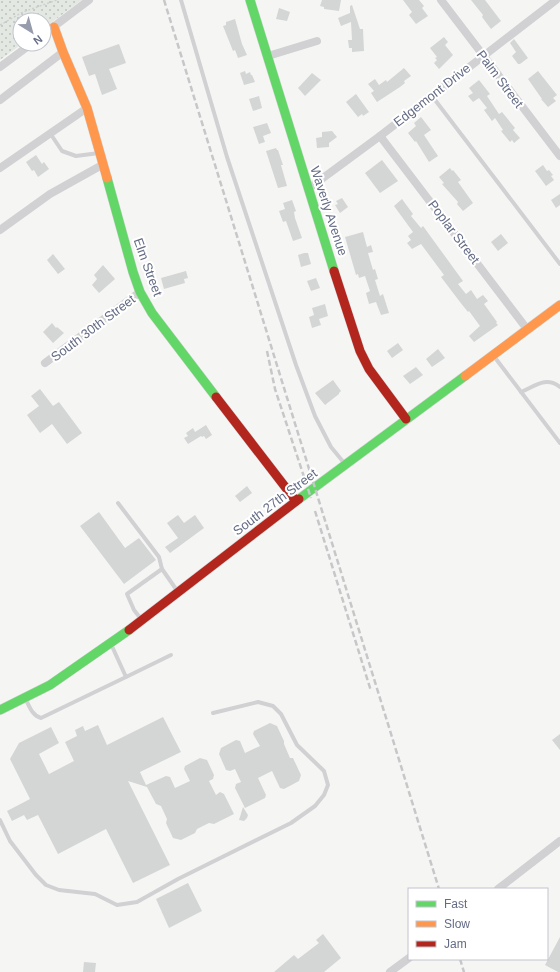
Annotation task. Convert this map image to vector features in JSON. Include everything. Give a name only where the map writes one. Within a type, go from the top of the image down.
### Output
[{"type":"street","points":[[54,27],[89,0]]},
{"type":"street","name":"Waverly Avenue","points":[[250,0],[360,351],[373,375],[406,419]]},
{"type":"street","name":"Palm Street","points":[[441,0],[482,56],[560,156]]},
{"type":"street","name":"Edgemont Drive","points":[[308,189],[380,136],[556,0]]},
{"type":"street","name":"Elm Street","points":[[54,27],[86,108],[140,292],[156,319],[296,501]]},
{"type":"street","points":[[268,56],[317,42]]},
{"type":"street","points":[[0,68],[21,52]]},
{"type":"street","points":[[0,100],[63,52]]},
{"type":"street","points":[[0,168],[86,108]]},
{"type":"street","name":"Poplar Street","points":[[380,136],[528,328]]},
{"type":"street","points":[[0,230],[50,194],[102,165]]},
{"type":"street","name":"South 30th Street","points":[[45,363],[140,292]]},
{"type":"street","name":"South 27th Street","points":[[0,710],[50,685],[143,620],[296,501],[560,304]]},
{"type":"street","points":[[499,888],[560,841]]},
{"type":"street","points":[[390,972],[408,959]]},
{"type":"lane","points":[[181,0],[227,157],[296,365],[315,416],[331,447],[346,465]]},
{"type":"lane","points":[[431,96],[560,264]]},
{"type":"lane","points":[[50,133],[62,151],[76,156],[99,153]]},
{"type":"lane","points":[[492,355],[560,443]]},
{"type":"lane","points":[[521,392],[543,382],[554,382],[560,387]]},
{"type":"lane","points":[[118,503],[159,557],[162,569],[179,592]]},
{"type":"lane","points":[[143,620],[134,610],[127,594],[162,569]]},
{"type":"lane","points":[[110,643],[126,677]]},
{"type":"lane","points":[[25,698],[32,712],[37,717],[41,718],[171,655]]},
{"type":"lane","points":[[0,820],[10,841],[36,875],[46,885],[59,890],[95,894],[117,905],[137,902],[178,879],[291,823],[314,806],[324,795],[328,785],[324,771],[297,745],[281,714],[272,706],[258,702],[213,713]]},
{"type":"path","points":[[0,25],[23,12],[57,0]]},
{"type":"shaded area","points":[[0,0],[82,0],[52,22],[52,12],[12,12],[12,51],[0,60]]},
{"type":"building","points":[[322,0],[341,0],[339,11],[324,9],[324,7],[320,6]]},
{"type":"building","points":[[403,0],[419,0],[424,6],[422,8],[428,16],[416,24],[409,15],[412,12]]},
{"type":"building","points":[[471,0],[485,0],[501,21],[491,29],[482,17],[483,15]]},
{"type":"building","points":[[352,5],[360,29],[363,29],[364,51],[352,52],[352,48],[349,48],[348,40],[352,40],[351,22],[341,26],[338,18],[350,13],[350,6]]},
{"type":"building","points":[[279,8],[290,12],[287,21],[276,19]]},
{"type":"building","points":[[235,19],[242,44],[247,55],[238,58],[235,50],[233,51],[223,26],[226,25],[226,22]]},
{"type":"building","points":[[444,37],[448,42],[445,45],[453,55],[439,69],[434,63],[437,60],[435,58],[437,57],[430,48]]},
{"type":"building","points":[[514,39],[528,58],[520,64],[518,64],[512,56],[516,52],[510,43]]},
{"type":"building","points":[[119,44],[126,63],[109,69],[117,89],[102,95],[95,74],[89,76],[82,57]]},
{"type":"building","points":[[404,68],[411,76],[404,81],[405,83],[400,87],[377,102],[371,93],[374,91],[368,84],[375,79],[379,85],[386,80],[387,82]]},
{"type":"building","points":[[245,71],[246,74],[250,72],[255,82],[244,85],[240,73]]},
{"type":"building","points":[[538,71],[557,95],[553,98],[556,101],[548,107],[528,79]]},
{"type":"building","points":[[312,73],[321,80],[305,96],[298,88]]},
{"type":"building","points":[[479,80],[490,94],[487,96],[499,114],[502,112],[515,128],[513,130],[520,138],[514,143],[512,140],[510,142],[501,131],[503,130],[495,118],[492,121],[484,110],[487,108],[479,98],[473,102],[468,96],[473,93],[469,88]]},
{"type":"building","points":[[356,94],[369,112],[358,117],[346,102]]},
{"type":"building","points":[[259,96],[262,108],[253,111],[249,99]]},
{"type":"building","points":[[421,117],[431,130],[424,135],[438,156],[429,162],[416,141],[415,142],[408,133],[416,126],[414,123]]},
{"type":"building","points":[[267,123],[271,133],[263,136],[265,142],[259,144],[253,127]]},
{"type":"building","points":[[332,131],[337,137],[329,143],[329,147],[317,148],[316,138],[322,137],[322,132]]},
{"type":"building","points":[[276,148],[283,165],[281,165],[287,186],[278,188],[266,151]]},
{"type":"building","points":[[36,155],[42,164],[44,162],[49,169],[38,177],[34,170],[32,171],[26,162]]},
{"type":"building","points":[[382,160],[398,181],[380,193],[365,173]]},
{"type":"building","points":[[543,165],[547,171],[549,170],[553,175],[551,176],[554,180],[546,186],[535,171]]},
{"type":"building","points":[[450,168],[461,180],[458,182],[473,203],[463,211],[457,204],[458,202],[442,184],[444,183],[439,177]]},
{"type":"building","points":[[560,194],[560,205],[556,208],[551,200]]},
{"type":"building","points":[[342,198],[348,207],[340,213],[335,205],[338,204],[336,201]]},
{"type":"building","points":[[402,199],[413,214],[411,216],[421,228],[423,226],[463,281],[458,284],[466,294],[471,290],[477,299],[483,295],[488,301],[484,304],[498,325],[474,342],[469,336],[480,326],[441,277],[444,275],[421,244],[412,249],[407,243],[411,240],[408,236],[413,232],[394,206]]},
{"type":"building","points":[[292,200],[296,211],[294,212],[295,218],[302,238],[293,241],[286,221],[283,222],[279,211],[285,209],[283,203]]},
{"type":"building","points":[[363,232],[367,247],[371,245],[373,252],[368,253],[373,270],[375,269],[378,279],[375,280],[380,296],[383,294],[389,313],[381,315],[376,302],[369,304],[366,293],[370,291],[365,276],[359,278],[358,274],[356,275],[345,237]]},
{"type":"building","points":[[501,234],[508,243],[498,251],[491,242]]},
{"type":"building","points":[[308,253],[311,264],[301,267],[298,255]]},
{"type":"building","points":[[53,254],[65,269],[58,274],[47,260]]},
{"type":"building","points":[[103,265],[115,279],[99,293],[92,285],[97,279],[94,275]]},
{"type":"building","points":[[186,271],[188,278],[184,279],[185,283],[164,289],[161,278]]},
{"type":"building","points":[[316,278],[320,288],[311,291],[307,281]]},
{"type":"building","points":[[325,304],[328,316],[319,319],[321,325],[312,328],[309,317],[314,315],[312,308]]},
{"type":"building","points":[[52,323],[56,328],[57,327],[64,333],[53,343],[43,332]]},
{"type":"building","points":[[398,343],[403,350],[392,358],[387,351]]},
{"type":"building","points":[[438,349],[445,358],[432,367],[426,359]]},
{"type":"building","points":[[416,367],[423,375],[410,384],[403,376]]},
{"type":"building","points":[[333,380],[341,391],[325,405],[315,393]]},
{"type":"building","points":[[40,389],[53,406],[59,402],[82,433],[67,444],[52,424],[40,433],[27,415],[39,406],[31,396]]},
{"type":"building","points":[[206,425],[212,435],[206,439],[204,436],[201,436],[188,444],[184,438],[188,436],[186,433],[193,428],[195,432]]},
{"type":"building","points":[[247,486],[252,493],[240,502],[235,496]]},
{"type":"building","points":[[99,512],[125,548],[139,538],[156,560],[124,584],[80,526]]},
{"type":"building","points":[[178,515],[184,523],[195,515],[204,528],[170,553],[165,547],[178,538],[167,523]]},
{"type":"building","points":[[163,717],[181,752],[140,772],[146,785],[166,776],[170,777],[175,788],[190,781],[184,769],[185,766],[200,758],[207,760],[214,775],[213,779],[209,781],[216,795],[220,792],[224,794],[234,814],[214,824],[209,823],[197,829],[195,833],[181,840],[173,838],[166,823],[167,819],[161,806],[156,804],[147,787],[128,781],[170,865],[133,883],[106,829],[58,854],[38,815],[27,820],[24,815],[12,821],[7,811],[30,799],[10,759],[19,743],[51,727],[59,743],[39,754],[49,774],[74,761],[65,742],[77,736],[75,730],[83,726],[85,731],[98,725],[107,745]]},
{"type":"building","points":[[270,723],[277,726],[290,758],[293,758],[301,775],[299,781],[284,789],[280,788],[272,771],[258,778],[266,795],[265,798],[245,808],[235,788],[236,784],[241,782],[235,769],[230,771],[226,770],[219,754],[221,748],[236,740],[240,741],[245,753],[260,746],[253,734],[254,731]]},
{"type":"building","points":[[560,734],[560,750],[552,740]]},
{"type":"building","points":[[243,807],[248,815],[244,821],[239,820]]},
{"type":"building","points":[[188,883],[202,911],[169,928],[156,899]]},
{"type":"building","points":[[323,934],[341,958],[324,972],[274,972],[294,955],[298,959],[319,943],[316,940]]},
{"type":"building","points":[[560,937],[560,972],[545,965]]},
{"type":"building","points":[[84,962],[96,963],[95,972],[83,972]]},
{"type":"railway","points":[[164,0],[439,888]]},
{"type":"railway","points":[[267,351],[275,389],[311,498]]},
{"type":"railway","points":[[315,511],[371,691]]},
{"type":"railway","points":[[460,960],[464,972]]},
{"type":"traffic: fast","points":[[250,0],[334,271]]},
{"type":"traffic: fast","points":[[107,178],[140,292],[152,313],[216,397]]},
{"type":"traffic: fast","points":[[299,499],[465,376]]},
{"type":"traffic: fast","points":[[0,710],[50,685],[129,630]]},
{"type":"traffic: slow","points":[[54,27],[87,108],[107,178]]},
{"type":"traffic: slow","points":[[465,376],[560,305]]},
{"type":"traffic: jam","points":[[334,271],[360,351],[369,369],[406,419]]},
{"type":"traffic: jam","points":[[216,397],[296,501]]},
{"type":"traffic: jam","points":[[129,630],[299,499]]}]
